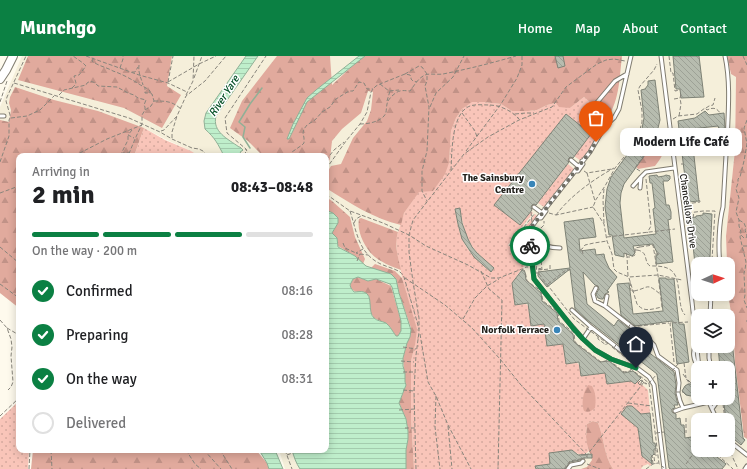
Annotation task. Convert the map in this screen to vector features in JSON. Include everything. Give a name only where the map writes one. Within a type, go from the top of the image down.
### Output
[{"type":"street","points":[[2,79],[13,56]]},
{"type":"lane","points":[[631,56],[619,109],[614,118],[605,126],[590,152],[582,161],[580,167],[575,171],[538,218],[530,229],[529,233],[534,279],[564,317],[583,339],[595,350],[611,359],[636,368],[649,377],[654,385],[665,469]]},
{"type":"lane","name":"Chancellors Drive","points":[[661,56],[674,168],[691,292]]},
{"type":"lane","points":[[719,257],[726,148],[728,143],[728,81],[725,56]]},
{"type":"lane","points":[[594,106],[615,81],[627,74]]},
{"type":"lane","points":[[571,160],[580,167]]},
{"type":"lane","points":[[633,186],[644,173],[674,168]]},
{"type":"lane","points":[[640,188],[641,177]]},
{"type":"lane","points":[[536,208],[542,213]]},
{"type":"lane","points":[[538,218],[541,218],[544,215],[546,211],[545,209]]},
{"type":"lane","points":[[530,239],[539,244],[560,248]]},
{"type":"lane","points":[[596,288],[593,294],[595,300],[650,341],[654,345],[658,356],[677,370],[679,383],[678,393],[683,408]]},
{"type":"lane","points":[[605,306],[607,296]]},
{"type":"lane","name":"Chancellors Drive","points":[[692,301],[696,344],[693,349],[695,361]]},
{"type":"lane","points":[[572,310],[633,360],[636,368]]},
{"type":"lane","points":[[583,339],[592,327]]},
{"type":"lane","points":[[675,409],[696,405]]},
{"type":"lane","points":[[710,405],[714,413]]},
{"type":"lane","points":[[712,409],[715,405]]},
{"type":"lane","points":[[657,411],[662,411]]},
{"type":"lane","points":[[735,446],[747,455]]},
{"type":"lane","points":[[568,469],[571,465],[585,461]]},
{"type":"path","points":[[0,162],[9,136],[10,114],[6,101],[26,56]]},
{"type":"path","points":[[69,89],[76,85],[74,76],[79,75],[86,66],[73,56]]},
{"type":"path","points":[[86,56],[132,73],[168,83],[187,92]]},
{"type":"path","points":[[120,69],[123,56]]},
{"type":"path","points":[[168,83],[173,56]]},
{"type":"path","points":[[193,81],[194,56]]},
{"type":"path","points":[[172,139],[172,132],[177,116],[193,81],[202,56]]},
{"type":"path","points":[[168,83],[199,64],[216,56]]},
{"type":"path","points":[[186,96],[205,81],[226,56]]},
{"type":"path","points":[[248,153],[246,149],[227,133],[225,118],[266,56]]},
{"type":"path","points":[[429,107],[436,93],[453,77],[464,56]]},
{"type":"path","points":[[380,84],[390,91],[401,90],[407,92],[410,91],[420,77],[427,74],[441,75],[482,66],[516,56]]},
{"type":"path","points":[[416,469],[414,391],[420,318],[409,252],[409,235],[413,220],[499,106],[519,74],[522,65],[522,56]]},
{"type":"path","points":[[669,56],[671,74],[673,73],[676,91],[680,90]]},
{"type":"path","points":[[743,56],[747,65]]},
{"type":"path","points":[[93,58],[92,61],[96,64],[137,82],[152,94],[154,101],[142,115],[142,124],[129,153],[123,153]]},
{"type":"path","points":[[464,154],[488,136],[519,120],[552,107],[566,87],[597,64],[606,60],[614,59],[630,62]]},
{"type":"path","points":[[593,207],[595,201],[615,168],[629,151],[639,133],[642,122],[641,104],[638,90],[654,70],[659,61],[662,61]]},
{"type":"path","points":[[106,68],[107,64]]},
{"type":"path","points":[[132,73],[137,70],[139,65],[139,75],[143,86]]},
{"type":"path","points":[[329,166],[360,124],[367,112],[373,89],[380,84],[405,74],[419,66],[422,67],[427,74],[425,86],[429,107],[427,151],[422,171],[422,191],[427,201]]},
{"type":"path","points":[[114,71],[115,67]]},
{"type":"path","points":[[405,74],[410,75],[411,79],[417,82]]},
{"type":"path","points":[[0,102],[2,79]]},
{"type":"path","points":[[58,96],[64,90],[86,85],[88,82],[92,82],[96,83],[98,86],[117,87],[138,98],[146,100],[144,105],[145,110]]},
{"type":"path","points":[[291,153],[304,143],[303,133],[307,125],[330,107],[336,99],[349,91],[353,91],[360,82],[364,83],[367,89],[373,89]]},
{"type":"path","points":[[14,83],[129,118],[205,153]]},
{"type":"path","points":[[145,87],[146,93],[150,93]]},
{"type":"path","points":[[387,102],[401,90]]},
{"type":"path","points":[[360,124],[370,124],[384,118],[390,91]]},
{"type":"path","points":[[678,116],[681,104],[681,94]]},
{"type":"path","points":[[10,118],[27,116],[40,110],[54,95]]},
{"type":"path","points":[[674,99],[680,98]]},
{"type":"path","points":[[669,120],[678,116],[697,114],[707,106],[714,105],[715,98]]},
{"type":"path","points":[[154,101],[170,102],[181,109]]},
{"type":"path","points":[[451,171],[457,120],[462,112],[470,106],[499,106],[515,114],[519,120]]},
{"type":"path","points":[[705,108],[707,110],[714,108],[718,110],[720,114]]},
{"type":"path","points":[[462,112],[475,130],[477,137]]},
{"type":"path","points":[[515,114],[535,114]]},
{"type":"path","points":[[160,132],[164,130],[177,116]]},
{"type":"path","points":[[747,120],[744,125],[747,144],[736,189],[739,198],[736,212],[739,220],[740,237],[746,262],[744,276],[744,300],[747,308]]},
{"type":"path","points":[[80,153],[107,139],[142,124]]},
{"type":"path","points":[[122,153],[128,140],[128,135],[132,129]]},
{"type":"path","points":[[128,135],[135,138]]},
{"type":"path","points":[[329,156],[334,150],[346,141]]},
{"type":"path","points":[[647,233],[651,226],[646,178],[644,173],[635,168],[644,155],[652,148],[672,147]]},
{"type":"path","points":[[245,153],[246,149]]},
{"type":"path","points":[[580,167],[587,173],[595,201]]},
{"type":"path","points":[[556,215],[572,197],[605,173],[618,167]]},
{"type":"path","points":[[587,173],[615,168]]},
{"type":"path","points":[[605,186],[603,191],[604,224],[606,238],[612,254],[614,269],[628,277],[658,275],[682,280]]},
{"type":"path","points":[[0,194],[16,187]]},
{"type":"path","points":[[329,196],[350,211],[383,223],[409,235],[426,246],[481,271],[491,278],[499,278]]},
{"type":"path","points":[[686,204],[700,202],[699,198]]},
{"type":"path","points":[[593,207],[604,224]]},
{"type":"path","points":[[548,212],[556,215],[593,207]]},
{"type":"path","points":[[509,246],[536,208]]},
{"type":"path","points":[[350,211],[356,233],[369,256],[377,262],[400,272],[404,277],[445,305],[462,319],[486,343],[520,385],[588,455],[644,382]]},
{"type":"path","points":[[688,213],[715,211],[712,257]]},
{"type":"path","points":[[531,212],[537,274]]},
{"type":"path","points":[[693,218],[694,212]]},
{"type":"path","points":[[354,224],[356,219],[361,216]]},
{"type":"path","points":[[542,270],[538,229],[544,225],[544,218]]},
{"type":"path","points":[[739,220],[744,223],[747,236],[746,238],[742,237],[741,235]]},
{"type":"path","points":[[606,238],[675,229]]},
{"type":"path","points":[[583,254],[581,250],[585,245],[607,241]]},
{"type":"path","points":[[343,243],[345,248],[356,253],[369,256]]},
{"type":"path","points":[[627,258],[634,256],[636,253],[635,248],[653,245],[663,311]]},
{"type":"path","points":[[743,247],[747,246]]},
{"type":"path","points":[[0,247],[16,260]]},
{"type":"path","points":[[356,253],[364,249]]},
{"type":"path","points":[[636,250],[644,253],[647,264],[650,266],[665,268],[672,271],[677,279],[682,311],[685,315]]},
{"type":"path","points":[[626,253],[628,277],[637,304],[642,309],[648,310],[662,307]]},
{"type":"path","points":[[356,261],[360,254]]},
{"type":"path","points":[[654,254],[659,254]]},
{"type":"path","points":[[550,264],[550,269],[542,270],[540,268],[540,269],[540,270],[538,269],[540,269],[540,270],[539,270],[540,274],[574,318],[607,345],[601,342]]},
{"type":"path","points":[[462,319],[475,298],[487,286],[499,278],[526,267],[532,267]]},
{"type":"path","points":[[522,269],[525,271],[527,281],[542,291],[543,301],[558,312],[559,321],[574,333],[575,342],[601,362],[609,360],[624,372],[630,371],[631,369]]},
{"type":"path","points":[[548,284],[566,270],[570,270]]},
{"type":"path","points":[[481,271],[489,289],[502,300],[498,469]]},
{"type":"path","points":[[404,277],[416,318],[428,382],[471,469]]},
{"type":"path","points":[[630,281],[631,291],[651,287],[660,294]]},
{"type":"path","points":[[0,284],[16,296]]},
{"type":"path","points":[[0,320],[7,328],[16,333]]},
{"type":"path","points":[[634,327],[688,322]]},
{"type":"path","points":[[628,328],[631,323]]},
{"type":"path","points":[[668,323],[675,364],[678,369]]},
{"type":"path","points":[[7,328],[12,347],[11,356],[13,382],[8,390]]},
{"type":"path","points":[[595,350],[603,339]]},
{"type":"path","points":[[617,343],[612,348],[631,362]]},
{"type":"path","points":[[403,347],[417,349]]},
{"type":"path","points":[[631,369],[631,362],[635,357]]},
{"type":"path","points":[[401,361],[416,362]]},
{"type":"path","points":[[684,363],[686,378],[691,382]]},
{"type":"path","points":[[672,371],[678,364]]},
{"type":"path","points":[[631,369],[649,383],[659,464]]},
{"type":"path","points":[[403,372],[415,372]]},
{"type":"path","points":[[682,373],[690,384]]},
{"type":"path","points":[[649,383],[657,374]]},
{"type":"path","points":[[638,383],[641,380],[648,384],[649,377]]},
{"type":"path","points":[[644,382],[646,384],[649,383]]},
{"type":"path","points":[[402,390],[414,391]]},
{"type":"path","points":[[676,392],[684,392]]},
{"type":"path","points":[[436,396],[435,427],[440,469]]},
{"type":"path","points":[[0,416],[16,401]]},
{"type":"path","points":[[627,403],[653,406],[657,411]]},
{"type":"path","points":[[399,410],[415,409]]},
{"type":"path","points":[[686,418],[686,433]]},
{"type":"path","points":[[448,425],[452,469]]},
{"type":"path","points":[[406,428],[415,428]]},
{"type":"path","points":[[655,433],[664,432]]},
{"type":"path","points":[[655,452],[656,450],[656,456],[655,454]]},
{"type":"path","points":[[29,469],[30,453]]},
{"type":"path","points":[[51,453],[52,469]]},
{"type":"path","points":[[188,453],[195,464],[201,469]]},
{"type":"path","points":[[207,453],[221,469]]},
{"type":"path","points":[[222,453],[232,469]]},
{"type":"path","points":[[292,453],[287,455],[292,469]]},
{"type":"path","points":[[653,464],[652,455],[654,457],[655,464],[659,464],[665,469]]},
{"type":"path","points":[[686,464],[691,457]]},
{"type":"path","points":[[719,457],[734,469]]},
{"type":"path","points":[[733,457],[738,469]]},
{"type":"path","points":[[564,469],[570,461],[585,461],[600,469]]},
{"type":"path","points":[[646,469],[653,464],[663,462]]},
{"type":"shaded area","points":[[22,56],[727,56],[731,74],[736,77],[735,150],[726,236],[727,257],[691,257],[691,301],[729,301],[730,309],[691,309],[691,353],[735,353],[735,361],[691,361],[691,405],[735,405],[735,362],[744,437],[747,439],[747,469],[285,469],[280,453],[329,453],[329,153],[194,153],[144,128],[135,153],[16,153],[16,306],[0,293],[0,107]]},
{"type":"shaded area","points":[[584,97],[600,111],[598,121],[600,124],[604,123],[594,143],[581,161],[574,156],[591,134],[566,114],[495,205],[520,225],[531,211],[533,213],[508,245],[510,247],[535,214],[537,216],[527,230],[530,262],[527,263],[512,283],[515,305],[526,304],[528,306],[531,326],[542,324],[545,326],[547,346],[563,344],[566,364],[577,363],[579,365],[581,376],[605,373],[607,384],[626,382],[629,379],[635,384],[638,381],[648,390],[650,413],[641,414],[632,406],[627,407],[621,414],[638,428],[642,456],[652,464],[650,466],[648,464],[643,466],[641,469],[613,469],[606,452],[598,423],[593,421],[587,424],[586,437],[589,451],[587,453],[582,455],[572,450],[549,453],[550,463],[535,466],[535,469],[414,469],[410,380],[411,361],[415,345],[397,253],[396,239],[404,213],[419,191],[433,191],[449,163],[451,131],[456,118],[462,109],[471,102],[501,104],[512,111],[537,110],[547,105],[556,103],[570,108]],"holes":[[[460,208],[464,227],[470,242],[479,255],[494,268],[491,272],[475,258],[465,245],[459,229],[455,209]]]},
{"type":"shaded area","points":[[144,128],[165,140],[194,153],[135,153]]},
{"type":"shaded area","points":[[568,164],[574,169],[544,207],[538,203]]},
{"type":"shaded area","points":[[16,404],[16,453],[29,453],[28,469],[0,469],[0,419]]},
{"type":"green space","points":[[28,56],[172,56],[167,86],[181,95],[162,128],[124,108],[18,80]]},
{"type":"green space","points":[[277,56],[330,56],[332,85],[363,56],[622,56],[616,99],[604,123],[600,124],[598,121],[600,111],[584,97],[570,108],[559,107],[556,103],[547,105],[537,110],[512,111],[501,104],[472,102],[462,109],[456,118],[451,131],[449,163],[445,174],[433,191],[419,192],[404,213],[401,225],[372,215],[329,190],[329,169],[331,166],[341,164],[353,138],[367,121],[371,110],[373,92],[368,91],[361,113],[342,129],[332,141],[329,161],[329,153],[260,153],[248,141],[230,128],[242,101]]},
{"type":"green space","points":[[727,56],[747,56],[747,439],[744,437],[735,362],[735,309],[730,309],[729,301],[735,301],[735,257],[727,257],[726,236],[735,150],[736,77],[731,74]]},
{"type":"green space","points":[[15,87],[54,100],[98,111],[144,128],[135,153],[16,153],[16,306],[0,293],[0,120],[9,122],[11,110],[9,103]]},
{"type":"green space","points":[[656,130],[659,130],[664,140],[663,153],[655,166],[638,169],[636,166]]},
{"type":"green space","points":[[329,199],[350,217],[355,237],[365,259],[363,264],[355,256],[338,246],[337,239],[332,233],[338,218],[329,211]]},
{"type":"green space","points":[[361,218],[398,232],[396,246],[401,270],[376,258],[368,249],[359,231],[359,219]]},
{"type":"green space","points":[[375,264],[395,271],[402,278],[417,329],[411,361],[411,418],[414,469],[406,469],[408,431],[406,419],[399,403],[406,385],[403,358],[411,328],[399,293],[396,279],[391,274],[371,268]]},
{"type":"green space","points":[[358,277],[368,281],[376,279],[391,286],[401,321],[401,331],[398,336],[396,336],[390,327],[385,323],[374,318],[371,313],[369,297],[366,293],[356,292],[351,288],[350,285],[353,279]]},
{"type":"green space","points":[[588,385],[592,386],[596,402],[595,408],[587,412],[584,411],[583,408],[583,398]]},
{"type":"green space","points":[[593,421],[598,423],[606,452],[613,469],[581,469],[587,467],[592,460],[586,437],[587,424]]},
{"type":"green space","points":[[33,453],[259,453],[267,463],[269,469],[31,469]]},
{"type":"water","name":"River Yare","points":[[246,56],[258,56],[216,116],[215,122],[219,131],[243,150],[240,153],[222,153],[216,141],[205,129],[204,121],[206,113]]},
{"type":"water","points":[[359,56],[365,56],[307,102],[289,139],[287,139],[307,98]]},
{"type":"water","points":[[329,211],[338,218],[338,223],[332,233],[337,238],[338,247],[355,256],[366,266],[391,274],[396,279],[411,330],[403,358],[406,385],[399,403],[406,419],[408,431],[406,469],[300,469],[293,453],[329,453]],"holes":[[[358,277],[368,281],[376,279],[390,284],[392,287],[401,321],[401,331],[398,336],[396,336],[386,323],[374,318],[371,312],[369,296],[363,292],[354,292],[350,285],[353,279]]]},
{"type":"water","points":[[261,453],[276,453],[283,469],[269,469]]},
{"type":"building","points":[[555,56],[563,56],[565,66],[558,68]]},
{"type":"building","points":[[673,56],[699,56],[704,97],[681,98],[680,89],[676,89]]},
{"type":"building","points":[[655,80],[660,120],[656,136],[650,148],[624,184],[620,203],[624,238],[656,234],[652,183],[650,183],[649,176],[670,176],[668,181],[663,181],[666,205],[669,205],[671,212],[671,219],[668,220],[673,262],[656,264],[656,255],[658,255],[653,244],[633,246],[635,253],[632,256],[624,253],[624,257],[615,255],[612,235],[609,235],[605,207],[607,189],[611,177],[641,134],[644,118],[641,90],[645,89],[648,85],[648,81]]},
{"type":"building","points":[[705,111],[709,115],[724,113],[725,128],[719,129],[718,126],[691,129],[699,201],[688,202],[678,121],[695,118]]},
{"type":"building","name":"The Sainsbury Centre","points":[[566,114],[591,134],[573,158],[569,158],[569,162],[536,205],[532,205],[532,210],[520,225],[494,205]]},
{"type":"building","points":[[460,208],[462,223],[468,239],[477,253],[494,268],[491,272],[474,257],[462,239],[455,209]]},
{"type":"building","points":[[703,213],[712,214],[710,257],[694,257],[690,218],[703,215]]},
{"type":"building","points":[[593,218],[596,237],[579,239],[580,251],[595,249],[596,255],[604,254],[609,268],[617,277],[607,291],[609,292],[605,294],[603,299],[601,299],[598,298],[596,294],[599,289],[598,286],[595,285],[583,272],[587,304],[614,326],[618,320],[630,329],[627,332],[631,335],[629,337],[674,372],[676,385],[675,393],[678,405],[674,405],[675,408],[672,409],[672,412],[676,414],[676,419],[680,418],[681,425],[684,425],[685,438],[691,437],[691,457],[717,457],[726,464],[722,469],[669,468],[657,374],[575,309],[570,269],[547,287],[538,276],[538,272],[570,268],[564,222]]},
{"type":"building","name":"Norfolk Terrace","points":[[522,270],[525,272],[526,280],[541,293],[542,301],[557,313],[558,321],[573,334],[574,342],[600,362],[609,361],[624,373],[633,371],[641,378],[635,384],[631,381],[607,384],[605,373],[581,376],[579,362],[566,364],[563,344],[547,346],[544,324],[531,326],[528,303],[515,305],[512,283]]},
{"type":"building","points":[[659,278],[674,279],[679,324],[684,324],[689,362],[677,364],[672,321],[635,326],[621,315],[617,284],[629,283],[633,314],[663,311]]},
{"type":"building","points":[[719,353],[733,353],[734,361],[719,361]]},
{"type":"building","points":[[735,368],[743,438],[745,440],[741,445],[735,440],[735,413],[725,413],[724,405],[735,405]]},
{"type":"building","points":[[691,384],[691,396],[686,395],[682,391],[685,386]]},
{"type":"building","points":[[627,406],[632,406],[641,414],[650,413],[653,443],[655,443],[656,449],[654,449],[654,454],[651,457],[652,464],[642,456],[638,428],[621,414]]},
{"type":"building","points":[[572,450],[578,455],[592,454],[592,458],[583,458],[570,462],[565,469],[536,469],[535,466],[550,464],[549,453]]},
{"type":"waterway","points":[[250,148],[243,137],[245,127],[239,122],[262,88]]},
{"type":"way so far","points":[[530,246],[530,229],[590,152],[596,142]]},
{"type":"place","name":"Modern Life Café","points":[[596,142]]},
{"type":"place","name":"The Sainsbury Centre","points":[[532,184]]},
{"type":"place","name":"Norfolk Terrace","points":[[557,330]]},
{"type":"route","points":[[530,246],[534,279],[573,328],[595,350],[611,359],[636,368]]}]
